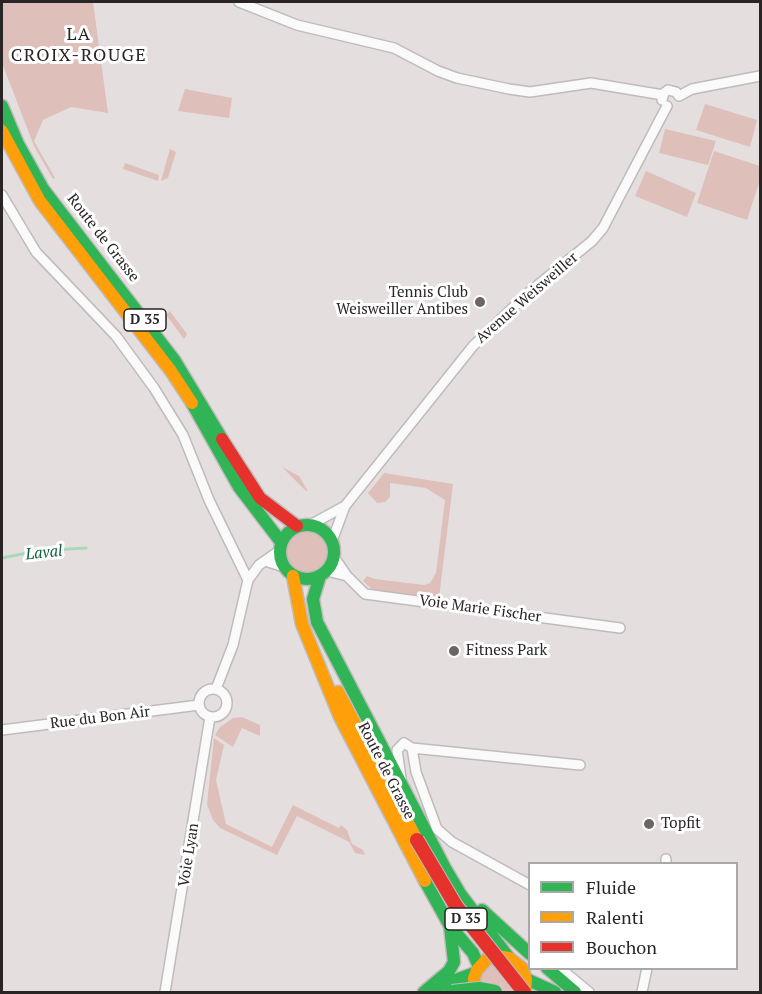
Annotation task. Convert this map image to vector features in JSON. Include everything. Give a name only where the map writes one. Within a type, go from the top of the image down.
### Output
[{"type":"main road","name":"Route de Grasse","points":[[2,106],[18,144],[43,189],[176,360],[244,477],[260,498],[303,525]]},
{"type":"main road","name":"Route de Grasse","points":[[2,131],[40,201],[171,371],[199,414],[239,487],[280,546]]},
{"type":"main road","points":[[303,525],[323,530],[332,541],[334,557],[323,573],[302,579],[288,571],[280,546],[285,535],[303,525]]},
{"type":"main road","name":"Route de Grasse","points":[[288,571],[302,624],[314,648],[340,717],[408,853],[450,926],[473,953],[477,970]]},
{"type":"main road","name":"Route de Grasse","points":[[323,573],[313,599],[317,622],[461,895],[509,958],[522,968],[525,988]]},
{"type":"main road","name":"D 35","points":[[314,648],[417,840],[456,906],[525,988],[555,993]]},
{"type":"main road","points":[[446,868],[485,914],[528,952]]},
{"type":"main road","points":[[425,993],[454,962],[450,926]]},
{"type":"main road","points":[[425,993],[477,970],[492,957],[509,958]]},
{"type":"main road","points":[[476,993],[477,970]]},
{"type":"main road","points":[[548,970],[575,993]]},
{"type":"main road","points":[[452,993],[479,989],[495,993]]},
{"type":"street","points":[[239,2],[297,25],[394,48],[438,71],[498,87],[530,92],[591,83],[663,95],[671,90],[679,96]]},
{"type":"street","points":[[679,96],[692,90],[760,76]]},
{"type":"street","points":[[663,95],[663,103],[667,106],[677,104],[679,96]]},
{"type":"street","name":"Avenue Weisweiller","points":[[332,541],[345,506],[473,346],[527,294],[592,241],[603,228],[667,106]]},
{"type":"street","points":[[2,195],[36,252],[116,336],[166,406],[183,435],[209,500],[248,580]]},
{"type":"street","name":"Avenue Weisweiller","points":[[303,525],[345,506]]},
{"type":"street","points":[[216,689],[233,645],[248,580],[280,546]]},
{"type":"street","name":"Voie Marie Fischer","points":[[334,557],[347,576],[365,594],[620,628]]},
{"type":"street","points":[[265,561],[288,571]]},
{"type":"street","name":"Voie Marie Fischer","points":[[323,573],[347,576]]},
{"type":"street","points":[[216,689],[223,693],[227,700],[226,707],[217,717],[210,717],[203,713],[199,705],[203,693],[216,689]]},
{"type":"street","name":"Rue du Bon Air","points":[[2,730],[199,705]]},
{"type":"street","name":"Voie Lyan","points":[[165,993],[210,717]]},
{"type":"street","points":[[402,786],[397,750],[408,746],[580,765]]},
{"type":"street","points":[[408,746],[437,829],[452,842],[528,884]]},
{"type":"street","points":[[485,914],[528,943]]},
{"type":"street","points":[[561,970],[589,993]]},
{"type":"street","points":[[642,993],[647,970]]},
{"type":"shaded area","points":[[2,2],[93,2],[108,113],[71,107],[43,120],[34,141],[55,178],[53,179],[34,146],[2,63]]},
{"type":"shaded area","points":[[185,89],[232,98],[229,118],[178,111]]},
{"type":"shaded area","points":[[705,104],[757,120],[750,147],[696,130]]},
{"type":"shaded area","points":[[665,129],[716,141],[708,165],[659,153]]},
{"type":"shaded area","points":[[170,149],[176,152],[168,178],[161,181]]},
{"type":"shaded area","points":[[714,151],[760,166],[760,180],[747,220],[697,203]]},
{"type":"shaded area","points":[[125,163],[159,175],[158,181],[123,169]]},
{"type":"shaded area","points":[[646,171],[696,193],[687,217],[635,196]]},
{"type":"shaded area","points":[[170,311],[187,334],[184,339],[166,315]]},
{"type":"shaded area","points":[[282,467],[299,476],[308,491],[306,491]]},
{"type":"shaded area","points":[[384,473],[453,484],[439,598],[373,590],[363,581],[367,576],[424,585],[430,583],[436,573],[445,500],[426,488],[390,483],[390,497],[385,502],[377,503],[368,493]]},
{"type":"shaded area","points":[[307,531],[322,537],[328,552],[322,567],[307,573],[292,567],[286,552],[292,537]]},
{"type":"shaded area","points":[[242,717],[260,725],[260,736],[242,728],[233,747],[215,735],[220,727],[233,718]]},
{"type":"shaded area","points":[[214,738],[224,745],[216,780],[226,824],[272,847],[293,805],[339,828],[341,825],[347,830],[352,844],[363,850],[365,855],[355,853],[349,842],[297,816],[277,855],[220,828],[213,820],[207,804]]},
{"type":"shaded area","points":[[495,963],[518,992],[482,992],[480,981],[483,972]]},
{"type":"waterway","name":"Laval","points":[[2,558],[37,551],[86,548]]},
{"type":"traffic: fast","points":[[2,106],[18,144],[43,189],[175,361],[222,439]]},
{"type":"traffic: fast","points":[[192,403],[239,487],[281,542]]},
{"type":"traffic: fast","points":[[302,525],[312,525],[322,529],[330,537],[334,552],[330,567],[322,575],[312,579],[302,579],[292,575],[284,567],[280,557],[280,547],[284,537],[292,529],[302,525]]},
{"type":"traffic: fast","points":[[320,576],[313,599],[317,622],[445,868],[461,895],[509,958]]},
{"type":"traffic: fast","points":[[425,881],[450,926],[473,953],[479,967]]},
{"type":"traffic: fast","points":[[482,910],[528,952]]},
{"type":"traffic: fast","points":[[424,992],[449,971],[454,962],[450,926]]},
{"type":"traffic: fast","points":[[549,970],[575,992]]},
{"type":"traffic: fast","points":[[434,988],[475,973]]},
{"type":"traffic: fast","points":[[526,979],[555,992]]},
{"type":"traffic: fast","points":[[452,992],[479,989],[495,992]]},
{"type":"traffic: slow","points":[[2,131],[40,201],[171,371],[192,403]]},
{"type":"traffic: slow","points":[[293,576],[302,624],[340,717],[425,881]]},
{"type":"traffic: slow","points":[[338,692],[417,840]]},
{"type":"traffic: slow","points":[[475,992],[474,978],[477,970],[487,959],[498,956],[509,958],[522,968],[526,979],[525,992]]},
{"type":"traffic: jam","points":[[222,439],[260,498],[297,526]]},
{"type":"traffic: jam","points":[[417,840],[456,906],[524,992]]},
{"type":"place","name":"Tennis Club Weisweiller Antibes","points":[[480,302]]},
{"type":"place","name":"Fitness Park","points":[[454,651]]},
{"type":"place","name":"Topfit","points":[[649,824]]},
{"type":"district","name":"LA CROIX-ROUGE","points":[[79,45]]}]
